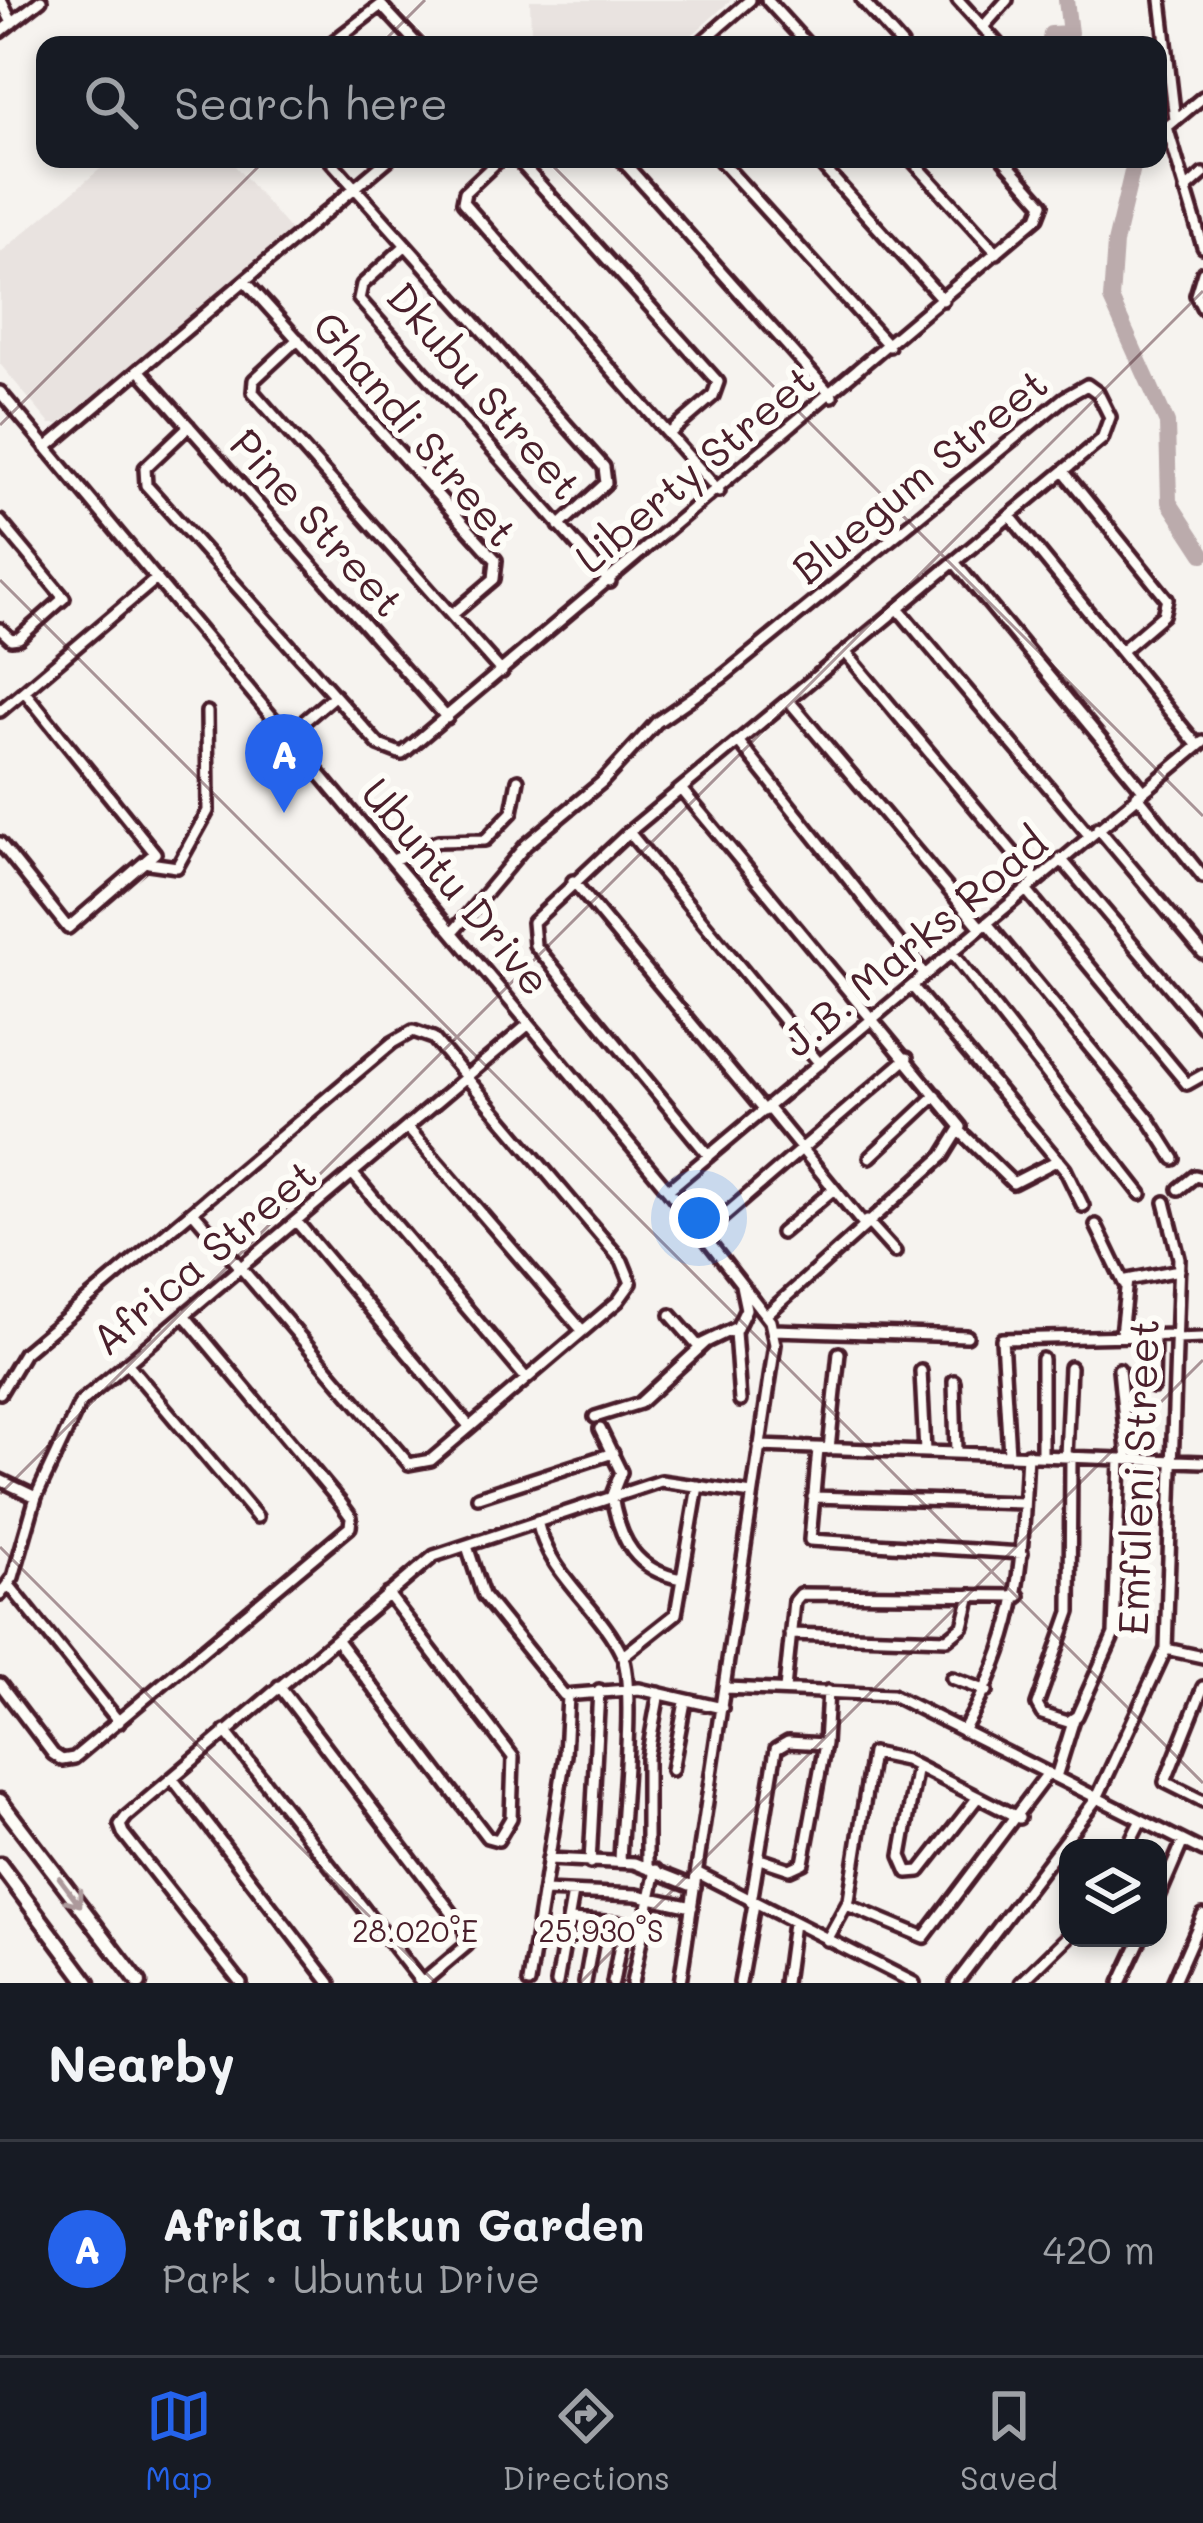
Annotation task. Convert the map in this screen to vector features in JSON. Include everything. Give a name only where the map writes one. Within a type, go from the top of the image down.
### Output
[{"type":"main road","points":[[0,1801],[139,1983]]},
{"type":"main road","points":[[0,1864],[88,1983]]},
{"type":"street","points":[[1,0],[12,23]]},
{"type":"street","points":[[0,32],[41,0]]},
{"type":"street","points":[[712,36],[750,0]]},
{"type":"street","points":[[767,0],[800,36]]},
{"type":"street","points":[[862,0],[894,36]]},
{"type":"street","points":[[958,0],[991,36]]},
{"type":"street","points":[[983,27],[1006,0]]},
{"type":"street","points":[[1162,0],[1166,36]]},
{"type":"street","points":[[340,36],[381,4],[410,36]]},
{"type":"street","points":[[1167,46],[1175,120]]},
{"type":"street","points":[[1203,97],[1167,128],[1203,247]]},
{"type":"street","points":[[337,168],[607,471],[606,484],[559,526]]},
{"type":"street","points":[[46,448],[378,168]]},
{"type":"street","points":[[490,168],[465,191],[463,202],[719,491]]},
{"type":"street","points":[[525,168],[718,382],[713,396],[670,433]]},
{"type":"street","points":[[629,168],[832,396]]},
{"type":"street","points":[[727,168],[889,346]]},
{"type":"street","points":[[824,168],[943,300]]},
{"type":"street","points":[[919,168],[997,253]]},
{"type":"street","name":"Liberty Street","points":[[189,426],[145,468],[143,482],[334,696],[393,755],[406,752],[832,396],[1044,208],[1011,168]]},
{"type":"street","points":[[1185,190],[1203,174]]},
{"type":"street","name":"Dkubu Street","points":[[406,245],[362,286],[359,299],[610,582]]},
{"type":"street","points":[[1203,273],[1196,295],[1203,309]]},
{"type":"street","name":"Ghandi Street","points":[[244,281],[498,564],[494,580],[453,614]]},
{"type":"street","points":[[298,339],[254,380],[253,392],[502,672]]},
{"type":"street","name":"Pine Street","points":[[139,370],[447,718]]},
{"type":"street","name":"Bluegum Street","points":[[453,932],[526,845],[602,782],[657,722],[712,685],[1064,398],[1087,386],[1108,407],[1109,428],[1064,472],[629,832],[537,914],[531,937],[709,1156]]},
{"type":"street","name":"Ubuntu Drive","points":[[0,392],[767,1314]]},
{"type":"street","points":[[1064,472],[1167,599],[1163,615],[1121,650]]},
{"type":"street","points":[[1010,516],[1201,744]]},
{"type":"street","points":[[0,521],[64,598],[19,638],[11,639],[0,629]]},
{"type":"street","points":[[955,562],[1203,878]]},
{"type":"street","points":[[0,711],[156,579]]},
{"type":"street","points":[[899,610],[1203,953]]},
{"type":"street","points":[[846,653],[1036,881]]},
{"type":"street","points":[[0,843],[68,928],[154,857],[152,846],[24,692]]},
{"type":"street","points":[[288,735],[334,696]]},
{"type":"street","points":[[789,701],[1148,1118],[1174,1159]]},
{"type":"street","points":[[149,862],[178,866],[207,813],[206,712]]},
{"type":"street","points":[[740,742],[925,975]]},
{"type":"street","name":"J.B. Marks Road","points":[[668,1190],[1201,744]]},
{"type":"street","points":[[393,860],[438,841],[485,839],[512,812],[518,780]]},
{"type":"street","points":[[682,790],[907,1058],[961,1132],[1017,1184],[1058,1160]]},
{"type":"street","points":[[629,832],[820,1064]]},
{"type":"street","points":[[1061,860],[1203,1028]]},
{"type":"street","points":[[573,881],[834,1190],[895,1252]]},
{"type":"street","points":[[1026,890],[1187,1084],[1203,1075]]},
{"type":"street","points":[[952,952],[1141,1195]]},
{"type":"street","points":[[912,986],[1058,1160],[1083,1206]]},
{"type":"street","name":"Africa Street","points":[[0,1595],[8,1585],[37,1497],[74,1410],[529,1024]]},
{"type":"street","points":[[0,1393],[24,1353],[403,1034],[420,1031],[433,1037],[629,1271],[631,1282],[624,1295],[427,1462],[403,1461],[194,1212]]},
{"type":"street","points":[[703,1234],[907,1058]]},
{"type":"street","points":[[870,1157],[936,1095]]},
{"type":"street","points":[[407,1127],[581,1329]]},
{"type":"street","points":[[680,1983],[759,1446],[773,1330],[767,1314],[943,1156],[961,1132]]},
{"type":"street","points":[[352,1173],[525,1377]]},
{"type":"street","points":[[1179,1189],[1195,1176],[1203,1178]]},
{"type":"street","points":[[781,1233],[834,1190]]},
{"type":"street","name":"Emfuleni Street","points":[[958,1982],[1097,1798],[1166,1649],[1179,1270],[1176,1229],[1165,1202]]},
{"type":"street","points":[[296,1221],[469,1426]]},
{"type":"street","points":[[1096,1225],[1124,1283],[1121,1334]]},
{"type":"street","points":[[1124,1283],[1179,1270]]},
{"type":"street","points":[[671,1315],[693,1344],[735,1328],[746,1309],[740,1280]]},
{"type":"street","points":[[0,1684],[62,1760],[80,1755],[351,1522],[184,1315]]},
{"type":"street","points":[[735,1328],[740,1401]]},
{"type":"street","points":[[773,1330],[967,1336]]},
{"type":"street","points":[[1009,1454],[1002,1339],[1121,1334],[1203,1338]]},
{"type":"street","points":[[1153,1387],[1154,1336]]},
{"type":"street","points":[[595,1418],[640,1403],[686,1366],[705,1343]]},
{"type":"street","points":[[839,1353],[807,1534],[820,1544],[1022,1553]]},
{"type":"street","points":[[1042,1359],[1042,1455]]},
{"type":"street","points":[[127,1363],[257,1516]]},
{"type":"street","points":[[1070,1367],[1070,1612],[1037,1708],[1074,1719]]},
{"type":"street","points":[[847,1905],[924,1937],[1052,1775],[1114,1634],[1124,1459],[1119,1370]]},
{"type":"street","points":[[921,1371],[925,1451]]},
{"type":"street","points":[[955,1382],[956,1452]]},
{"type":"street","points":[[600,1429],[621,1472],[612,1495],[622,1536],[638,1560],[656,1575],[682,1579]]},
{"type":"street","points":[[759,1446],[1203,1462]]},
{"type":"street","points":[[478,1497],[613,1453]]},
{"type":"street","points":[[963,1731],[987,1691],[1019,1596],[1028,1454]]},
{"type":"street","points":[[0,1480],[37,1497]]},
{"type":"street","points":[[242,1983],[121,1828],[126,1817],[434,1556],[661,1481],[752,1494]]},
{"type":"street","points":[[623,1656],[672,1621],[698,1486]]},
{"type":"street","points":[[813,1497],[1024,1503]]},
{"type":"street","points":[[536,1521],[556,1566],[623,1656],[627,1688],[620,1862]]},
{"type":"street","points":[[467,1546],[483,1595],[568,1696],[529,1983]]},
{"type":"street","points":[[8,1585],[118,1723]]},
{"type":"street","points":[[785,1689],[794,1601],[806,1592],[1019,1596]]},
{"type":"street","points":[[336,1639],[487,1837],[495,1841],[503,1836],[513,1803],[513,1756],[388,1594]]},
{"type":"street","points":[[790,1634],[947,1640],[963,1626],[971,1595]]},
{"type":"street","points":[[1166,1649],[1203,1657]]},
{"type":"street","points":[[952,1678],[987,1691]]},
{"type":"street","points":[[225,1731],[422,1983],[467,1945],[465,1930],[279,1686]]},
{"type":"street","points":[[1203,1687],[1165,1783],[1203,1801]]},
{"type":"street","points":[[568,1696],[627,1688],[722,1708]]},
{"type":"street","points":[[726,1688],[892,1695],[1203,1851]]},
{"type":"street","points":[[590,1863],[599,1690]]},
{"type":"street","points":[[760,1859],[790,1869],[803,1863],[825,1744],[828,1691]]},
{"type":"street","points":[[632,1983],[653,1897],[646,1775],[659,1693]]},
{"type":"street","points":[[672,1770],[685,1702]]},
{"type":"street","points":[[740,1983],[775,1754],[788,1742],[825,1744]]},
{"type":"street","points":[[827,1940],[847,1905],[868,1758],[879,1751],[1019,1818]]},
{"type":"street","points":[[917,1766],[902,1856],[908,1872],[920,1871],[978,1797]]},
{"type":"street","points":[[172,1778],[329,1983]]},
{"type":"street","points":[[1132,1839],[1141,1820]]},
{"type":"street","points":[[1167,1878],[1183,1841]]},
{"type":"street","points":[[548,1859],[652,1868],[695,1887]]},
{"type":"street","points":[[698,1874],[914,1983]]},
{"type":"street","points":[[544,1891],[653,1897],[692,1906]]},
{"type":"street","points":[[557,1983],[573,1893]]},
{"type":"street","points":[[1173,1983],[1203,1915]]},
{"type":"street","points":[[569,1920],[643,1924]]},
{"type":"street","points":[[585,1983],[596,1922]]},
{"type":"street","points":[[614,1983],[624,1923]]},
{"type":"street","points":[[785,1983],[793,1923]]},
{"type":"street","points":[[1021,1983],[1059,1946]]},
{"type":"street","points":[[1120,1983],[1137,1947]]},
{"type":"street","points":[[877,1983],[881,1967]]},
{"type":"shaded area","points":[[530,0],[731,0],[691,36],[531,33]]},
{"type":"shaded area","points":[[101,168],[237,168],[292,232],[59,424],[50,424],[0,364],[0,253]]},
{"type":"waterway","points":[[1051,36],[1070,33],[1066,0]]},
{"type":"waterway","points":[[1133,168],[1115,243],[1111,299],[1167,423],[1169,502],[1203,554]]},
{"type":"place","name":"Afrika Tikkun Garden","points":[[284,813]]}]
